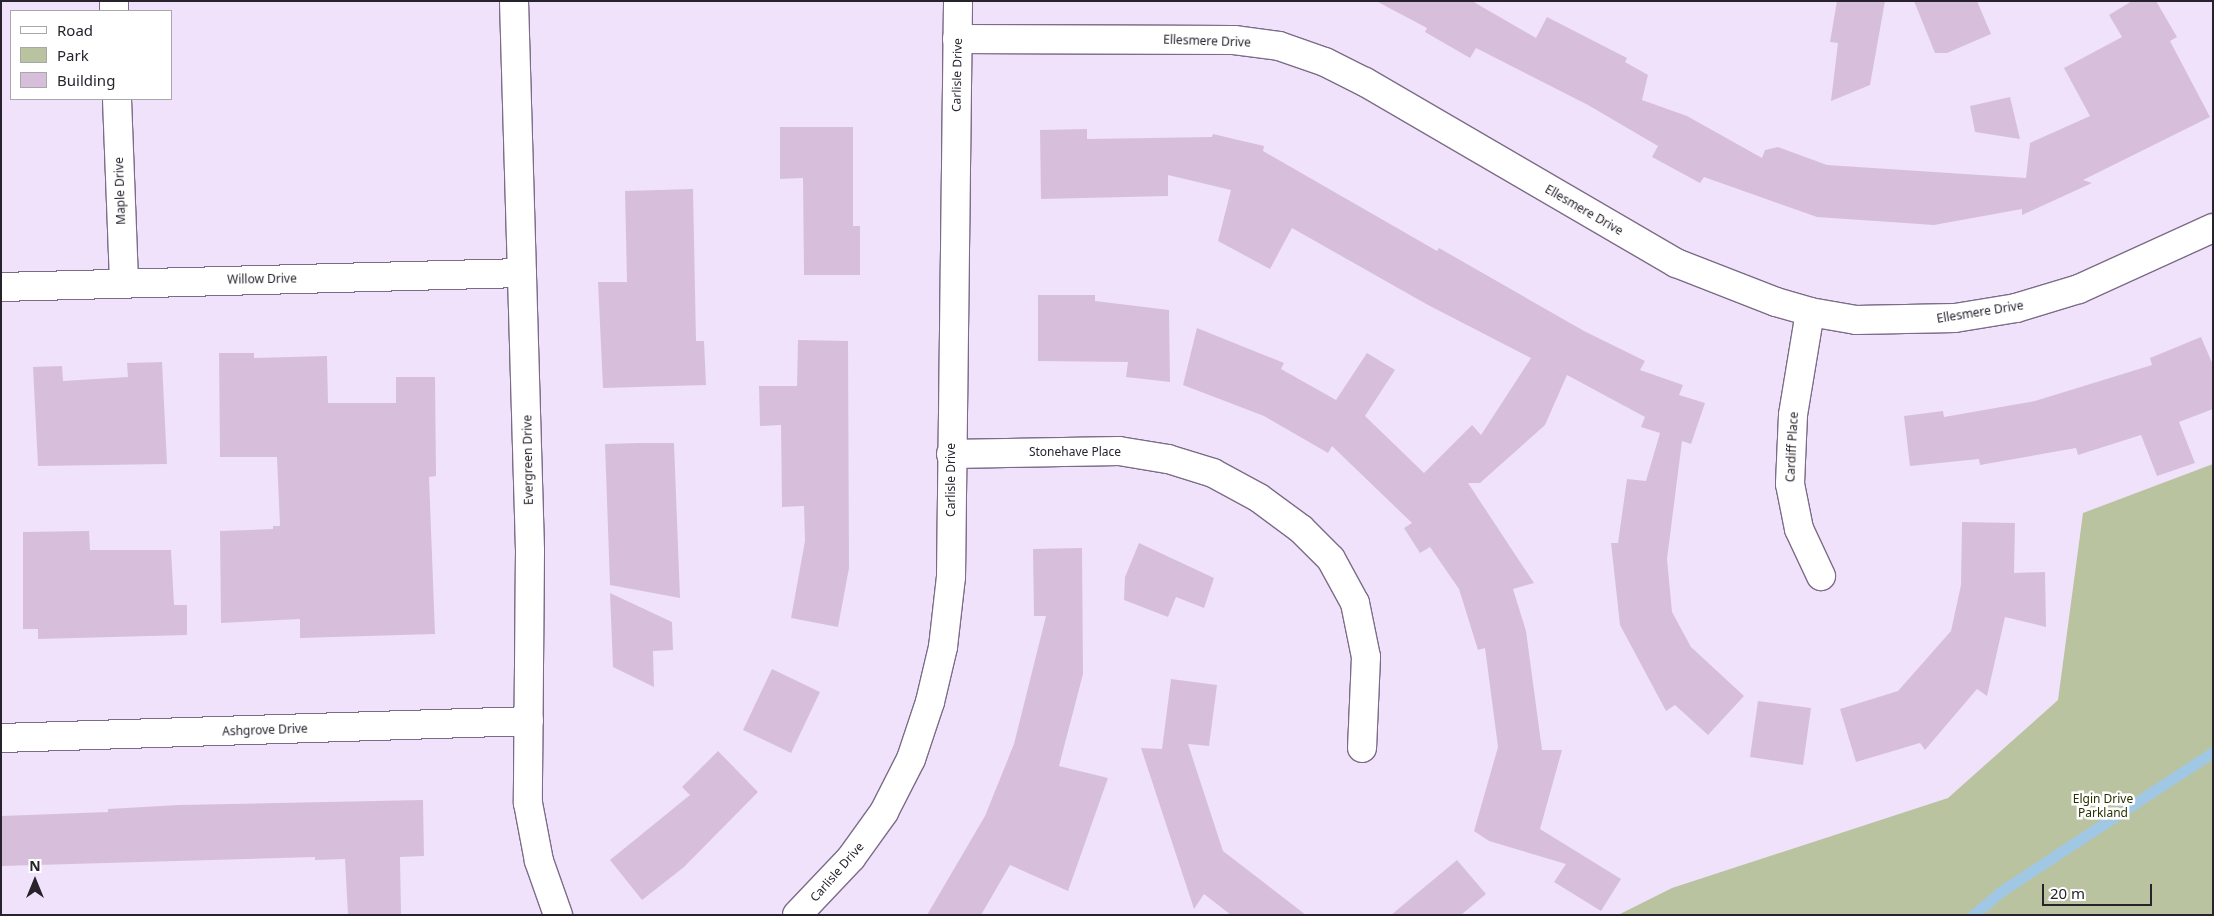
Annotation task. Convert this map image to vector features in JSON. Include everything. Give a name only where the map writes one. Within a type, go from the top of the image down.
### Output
[{"type":"street","name":"Evergreen Drive","points":[[514,1],[530,551],[528,803],[532,832],[558,915]]},
{"type":"street","name":"Carlisle Drive","points":[[797,915],[851,858],[884,812],[911,759],[930,702],[943,647],[951,577],[958,1]]},
{"type":"street","name":"Ellesmere Drive","points":[[957,39],[1234,40],[1279,46],[1325,62],[1365,82],[1676,263],[1730,287],[1810,312],[1856,320],[1902,321],[1956,318],[2016,308],[2079,289],[2213,228]]},
{"type":"street","name":"Maple Drive","points":[[116,100],[124,282]]},
{"type":"street","name":"Willow Drive","points":[[1,286],[522,273]]},
{"type":"street","name":"Cardiff Place","points":[[1810,312],[1793,415],[1790,484],[1799,529],[1821,576]]},
{"type":"street","name":"Stonehave Place","points":[[951,454],[1119,451],[1168,458],[1213,473],[1259,498],[1301,529],[1331,559],[1355,603],[1366,657],[1362,748]]},
{"type":"street","name":"Ashgrove Drive","points":[[1,738],[529,721]]},
{"type":"green space","name":"Elgin Drive Parkland","points":[[2213,464],[2213,915],[1618,915],[1672,888],[1948,798],[2058,700],[2083,513]]},
{"type":"building","points":[[1376,1],[1472,1],[1536,38],[1547,17],[1627,58],[1625,62],[1648,75],[1642,100],[1687,116],[1762,158],[1765,150],[1778,147],[1827,165],[2026,178],[2030,143],[2090,116],[2064,68],[2122,37],[2109,15],[2132,1],[2156,1],[2177,37],[2170,41],[2210,117],[2083,180],[2092,183],[2022,215],[2022,209],[1934,225],[1817,217],[1704,177],[1700,183],[1652,157],[1658,146],[1588,105],[1476,48],[1470,58],[1425,32],[1427,28]]},
{"type":"building","points":[[1837,1],[1885,1],[1870,85],[1831,101],[1838,43],[1830,42]]},
{"type":"building","points":[[1914,1],[1977,1],[1991,34],[1947,53],[1935,53]]},
{"type":"building","points":[[2010,97],[2020,139],[1975,132],[1970,106]]},
{"type":"building","points":[[780,127],[853,127],[853,226],[860,226],[860,275],[804,275],[803,178],[780,179]]},
{"type":"building","points":[[1087,129],[1087,139],[1212,137],[1213,134],[1264,146],[1263,151],[1437,251],[1439,248],[1584,331],[1645,361],[1640,370],[1683,385],[1679,395],[1705,403],[1691,444],[1682,441],[1667,559],[1672,612],[1691,647],[1744,696],[1708,735],[1675,705],[1666,711],[1620,625],[1611,543],[1618,543],[1627,479],[1646,481],[1660,433],[1641,427],[1645,417],[1567,375],[1545,425],[1480,483],[1468,483],[1534,583],[1513,589],[1526,631],[1542,750],[1562,750],[1540,829],[1621,879],[1601,911],[1554,882],[1566,864],[1489,841],[1474,831],[1498,747],[1485,648],[1478,650],[1459,589],[1430,547],[1420,553],[1404,528],[1412,523],[1332,446],[1328,453],[1264,416],[1183,385],[1197,328],[1284,363],[1281,369],[1336,400],[1367,353],[1395,370],[1365,416],[1424,473],[1472,425],[1481,435],[1531,358],[1428,305],[1292,228],[1270,269],[1218,241],[1231,190],[1168,175],[1168,196],[1041,199],[1040,130]]},
{"type":"building","points":[[693,189],[696,341],[704,341],[706,385],[603,388],[598,282],[627,282],[625,191]]},
{"type":"building","points":[[1038,295],[1095,295],[1095,301],[1169,310],[1170,382],[1126,377],[1128,362],[1038,361]]},
{"type":"building","points":[[2201,337],[2213,365],[2213,409],[2179,422],[2195,463],[2157,476],[2141,435],[2078,455],[2076,448],[1980,465],[1979,459],[1910,466],[1904,416],[1943,411],[1944,417],[2035,401],[2152,365],[2150,358]]},
{"type":"building","points":[[798,340],[848,341],[849,568],[838,627],[791,618],[805,541],[804,506],[782,507],[781,425],[760,426],[759,386],[797,386]]},
{"type":"building","points":[[219,353],[254,353],[254,358],[327,356],[328,403],[396,403],[396,377],[435,377],[436,476],[429,477],[435,634],[300,638],[300,619],[221,623],[220,531],[273,529],[273,526],[280,526],[277,457],[220,457]]},
{"type":"building","points":[[162,362],[167,464],[38,466],[33,367],[62,366],[63,381],[128,377],[127,363]]},
{"type":"building","points":[[674,443],[680,598],[610,585],[605,444]]},
{"type":"building","points":[[1962,522],[2015,523],[2014,573],[2045,572],[2046,627],[2005,617],[1987,696],[1977,689],[1925,750],[1920,743],[1856,762],[1840,709],[1898,691],[1951,631],[1961,585]]},
{"type":"building","points":[[89,531],[90,550],[171,550],[174,605],[187,605],[187,635],[38,639],[38,629],[23,629],[23,532]]},
{"type":"building","points":[[1139,543],[1214,578],[1204,608],[1176,597],[1168,617],[1124,600],[1125,577]]},
{"type":"building","points":[[1082,548],[1083,674],[1059,766],[1108,778],[1068,891],[1010,865],[981,915],[927,915],[985,816],[1014,744],[1046,616],[1034,616],[1033,549]]},
{"type":"building","points":[[610,593],[672,622],[673,650],[653,651],[654,687],[613,667]]},
{"type":"building","points":[[772,669],[820,692],[791,753],[743,730]]},
{"type":"building","points":[[1171,679],[1217,685],[1209,746],[1188,744],[1223,851],[1306,915],[1231,915],[1204,894],[1194,909],[1141,748],[1162,749]]},
{"type":"building","points":[[1758,701],[1811,708],[1803,765],[1750,757]]},
{"type":"building","points":[[718,751],[758,792],[684,867],[642,900],[610,860],[690,795],[682,787]]},
{"type":"building","points":[[423,800],[424,856],[400,857],[401,915],[348,915],[345,859],[315,860],[315,857],[1,866],[1,816],[108,812],[108,809],[179,805]]},
{"type":"building","points":[[1457,860],[1486,894],[1461,915],[1391,915]]},
{"type":"waterway","points":[[1973,915],[2003,890],[2213,752]]}]
